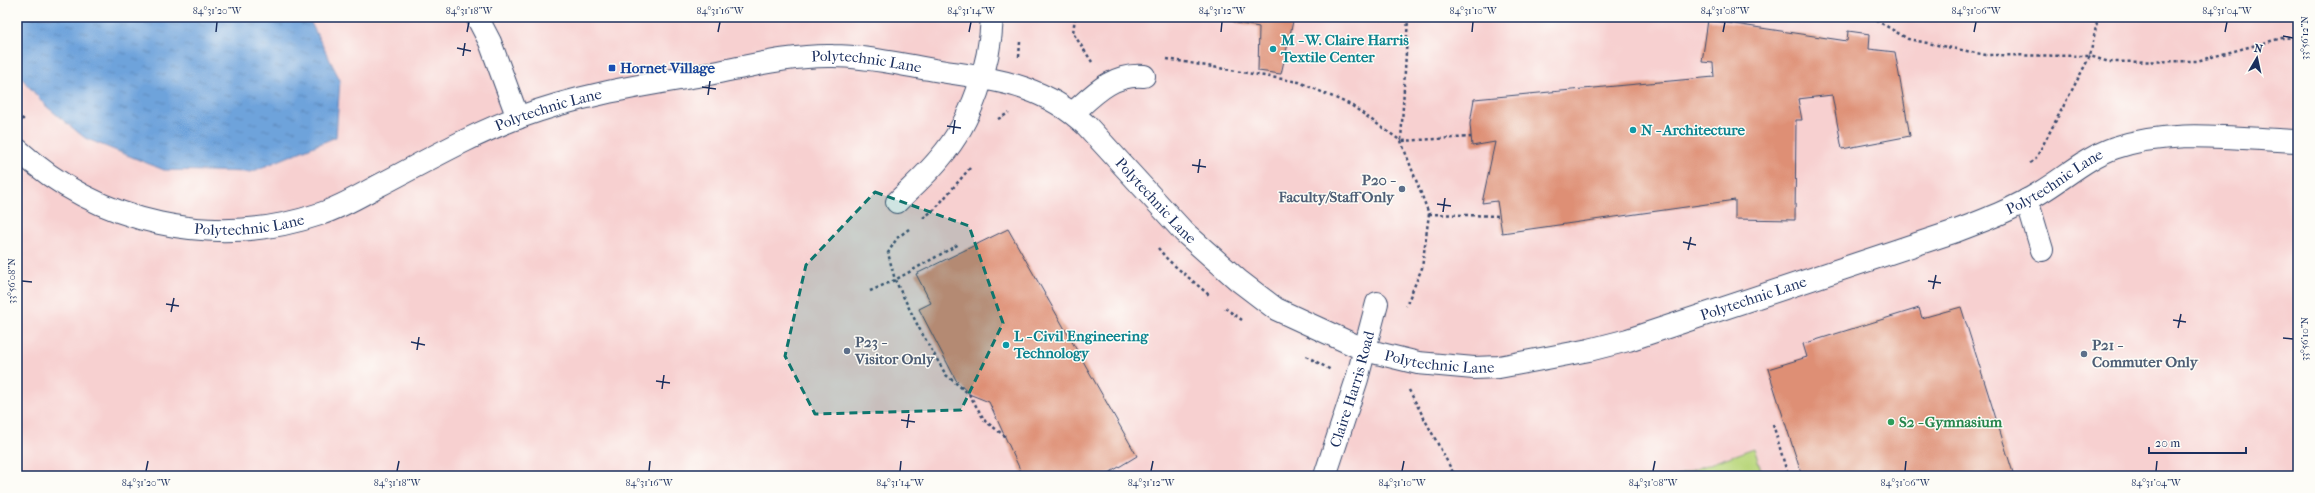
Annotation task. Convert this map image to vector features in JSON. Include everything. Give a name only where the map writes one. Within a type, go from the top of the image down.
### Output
[{"type":"street","points":[[476,17],[490,42],[518,118]]},
{"type":"street","points":[[897,202],[940,158],[954,140],[972,106],[988,50],[992,17]]},
{"type":"street","name":"Polytechnic Lane","points":[[17,149],[63,185],[126,215],[160,224],[192,230],[223,232],[280,224],[320,214],[518,118],[567,101],[616,90],[818,56],[856,57],[981,78],[1029,89],[1049,97],[1073,113],[1184,232],[1238,280],[1276,309],[1365,350],[1418,363],[1474,368],[1525,362],[1589,350],[1635,337],[1956,231],[2006,211],[2027,200],[2092,158],[2114,148],[2145,140],[2183,136],[2298,141]]},
{"type":"street","points":[[1073,113],[1106,84],[1125,76],[1144,76]]},
{"type":"street","points":[[2027,200],[2042,250]]},
{"type":"street","name":"Claire Harris Road","points":[[1325,476],[1365,350],[1377,303]]},
{"type":"path","points":[[1075,17],[1073,33],[1093,63]]},
{"type":"path","points":[[1405,309],[1422,268],[1429,214],[1401,140],[1408,17]]},
{"type":"path","points":[[1871,17],[1908,40],[1986,55],[2090,56],[2109,62],[2197,61],[2282,38],[2298,37]]},
{"type":"path","points":[[2028,164],[2034,160],[2090,56],[2097,19],[2089,17]]},
{"type":"path","points":[[1161,58],[1299,82],[1351,105],[1401,140],[1471,137]]},
{"type":"path","points":[[996,123],[1000,116],[1011,113]]},
{"type":"path","points":[[922,219],[935,209],[956,187],[973,162]]},
{"type":"path","points":[[1429,214],[1500,216]]},
{"type":"path","points":[[910,228],[897,238],[888,253],[895,280],[919,328],[946,375],[969,394],[985,421],[1005,436]]},
{"type":"path","points":[[870,291],[895,280],[959,244]]},
{"type":"path","points":[[1410,390],[1455,476]]},
{"type":"path","points":[[1773,424],[1788,476]]},
{"type":"highlighted area","points":[[875,192],[969,226],[1003,323],[961,410],[815,414],[785,356],[806,265]]},
{"type":"shaded area","points":[[17,17],[2298,17],[2298,476],[17,476]]},
{"type":"green space","points":[[1754,448],[1763,476],[1676,476]]},
{"type":"water","points":[[17,17],[308,17],[340,80],[336,137],[251,172],[164,170],[85,138],[46,106],[17,73]]},
{"type":"building","name":"M - W. Claire Harris Textile Center","points":[[1225,17],[1294,17],[1281,74],[1258,71],[1259,27],[1237,23]]},
{"type":"building","name":"N - Architecture","points":[[1708,20],[1847,41],[1848,31],[1870,34],[1869,49],[1895,52],[1910,136],[1842,149],[1832,95],[1798,99],[1802,120],[1796,120],[1795,220],[1735,219],[1735,200],[1502,233],[1497,201],[1482,203],[1495,142],[1472,146],[1470,124],[1474,99],[1714,77],[1713,63],[1702,62]]},
{"type":"building","name":"L - Civil Engineering Technology","points":[[1008,229],[1137,456],[1104,476],[1023,476],[989,402],[969,394],[956,380],[919,309],[931,303],[916,274]]},
{"type":"building","name":"S2 - Gymnasium","points":[[1961,307],[2014,476],[1802,476],[1768,369],[1807,357],[1803,344],[1919,308],[1922,318]]},
{"type":"place","name":"M - W. Claire Harris Textile Center","points":[[1273,49]]},
{"type":"place","name":"Hornet Village","points":[[612,68]]},
{"type":"place","name":"N - Architecture","points":[[1633,130]]},
{"type":"place","name":"P20 - Faculty/Staff Only","points":[[1402,189]]},
{"type":"place","name":"L - Civil Engineering Technology","points":[[1006,345]]},
{"type":"place","name":"P23 - Visitor Only","points":[[847,351]]},
{"type":"place","name":"P21 - Commuter Only","points":[[2084,354]]},
{"type":"place","name":"S2 - Gymnasium","points":[[1891,422]]}]
